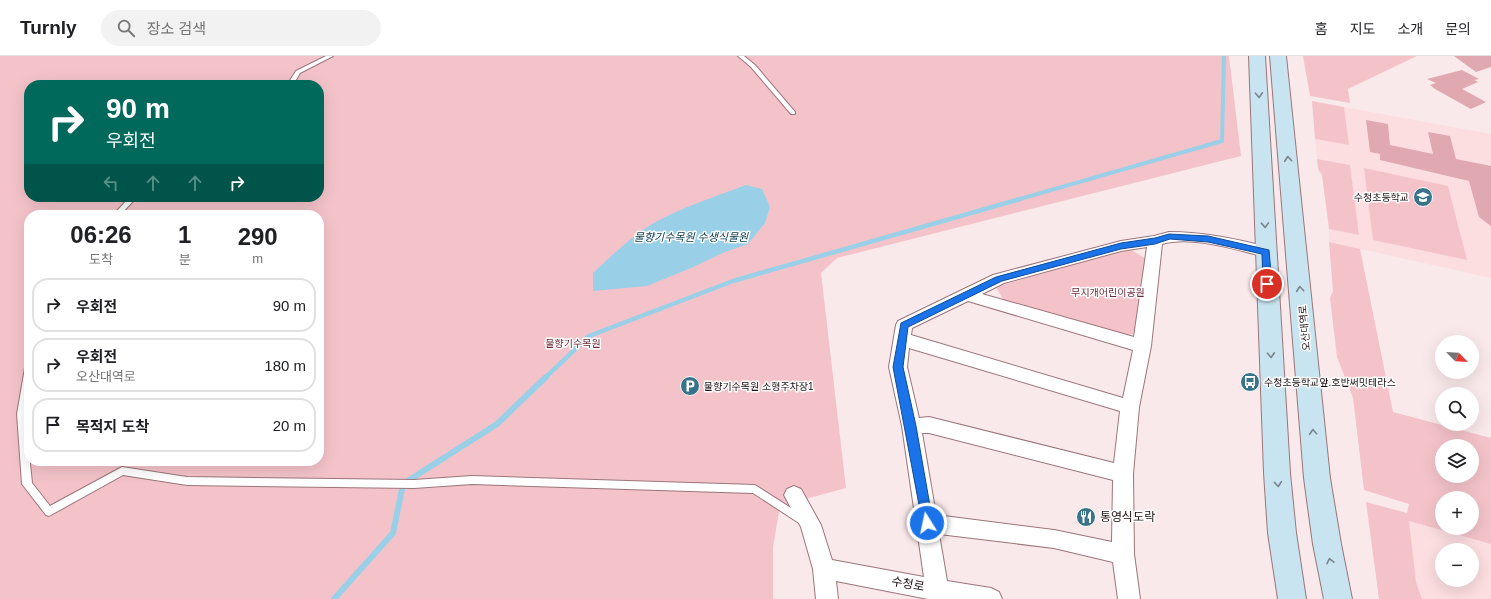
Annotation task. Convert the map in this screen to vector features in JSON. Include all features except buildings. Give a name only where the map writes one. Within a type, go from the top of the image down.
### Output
[{"type":"main road","points":[[1257,56],[1280,518],[1292,599]]},
{"type":"main road","name":"오산대역로","points":[[1278,56],[1317,478],[1327,544],[1338,599]]},
{"type":"street","points":[[938,594],[911,426],[898,367],[904,325],[999,279],[1121,246],[1155,241],[1169,237],[1192,237],[1266,252]]},
{"type":"street","points":[[1129,599],[1123,554],[1124,474],[1130,407],[1142,346],[1155,241]]},
{"type":"street","points":[[967,295],[1142,346]]},
{"type":"street","points":[[902,339],[1130,407]]},
{"type":"street","points":[[911,426],[929,425],[1124,474]]},
{"type":"street","points":[[794,495],[811,525],[824,569],[827,599]]},
{"type":"street","points":[[927,523],[1054,539],[1123,554]]},
{"type":"street","name":"수청로","points":[[824,569],[938,594],[991,599]]},
{"type":"lane","points":[[293,80],[298,72],[330,56]]},
{"type":"lane","points":[[741,56],[753,66],[793,113]]},
{"type":"lane","points":[[121,210],[129,202]]},
{"type":"lane","points":[[24,397],[21,414],[24,449]]},
{"type":"lane","points":[[25,466],[27,484],[49,512],[122,471],[187,481],[414,484],[461,481],[755,489],[811,525]]},
{"type":"shaded area","name":"수청초등학교","points":[[1344,107],[1491,134],[1491,278],[1329,242],[1329,229],[1358,235],[1350,165],[1317,159],[1315,139],[1349,145]]},
{"type":"shaded area","points":[[1409,521],[1435,528],[1435,535],[1459,535],[1491,544],[1491,599],[1422,599],[1416,583]]},
{"type":"green space","name":"물향기수목원","points":[[0,56],[1229,56],[1241,156],[837,258],[821,273],[846,488],[780,506],[773,547],[773,599],[0,599]]},
{"type":"green space","points":[[1303,56],[1417,56],[1348,89],[1350,103],[1310,96]]},
{"type":"green space","points":[[1312,101],[1344,107],[1349,145],[1315,139]]},
{"type":"green space","points":[[1317,159],[1350,165],[1359,235],[1329,229],[1322,175],[1318,169]]},
{"type":"green space","points":[[1364,168],[1448,186],[1467,260],[1373,240]]},
{"type":"green space","points":[[1329,242],[1360,249],[1393,412],[1435,423],[1435,431],[1465,431],[1491,438],[1491,544],[1459,535],[1479,535],[1479,491],[1435,491],[1435,528],[1409,521],[1416,582],[1422,599],[1379,599],[1366,502],[1407,513],[1409,504],[1364,490],[1353,398],[1337,357],[1330,298],[1333,291]]},
{"type":"green space","name":"무지개어린이공원","points":[[1128,248],[1148,260],[1139,332],[1129,335],[1004,301],[996,287]]},
{"type":"water","name":"물향기수목원 수생식물원","points":[[746,185],[762,189],[770,207],[765,223],[748,244],[725,252],[647,286],[593,291],[593,273],[621,247],[644,229],[686,207]]},
{"type":"waterway","points":[[1016,200],[1222,141],[1224,56]]},
{"type":"waterway","points":[[545,378],[589,336],[733,281],[1020,199]]},
{"type":"waterway","points":[[334,599],[393,533],[403,484],[497,424],[546,377]]},
{"type":"place","name":"수청초등학교","points":[[1423,197]]},
{"type":"place","name":"수청초등학교앞.호반써밋테라스","points":[[1250,382]]},
{"type":"place","name":"물향기수목원 소형주차장1","points":[[690,386]]},
{"type":"place","name":"통영식도락","points":[[1086,517]]},
{"type":"route","points":[[927,523],[911,426],[898,367],[904,325],[999,279],[1121,246],[1155,241],[1169,237],[1208,239],[1266,252],[1267,284]]}]
